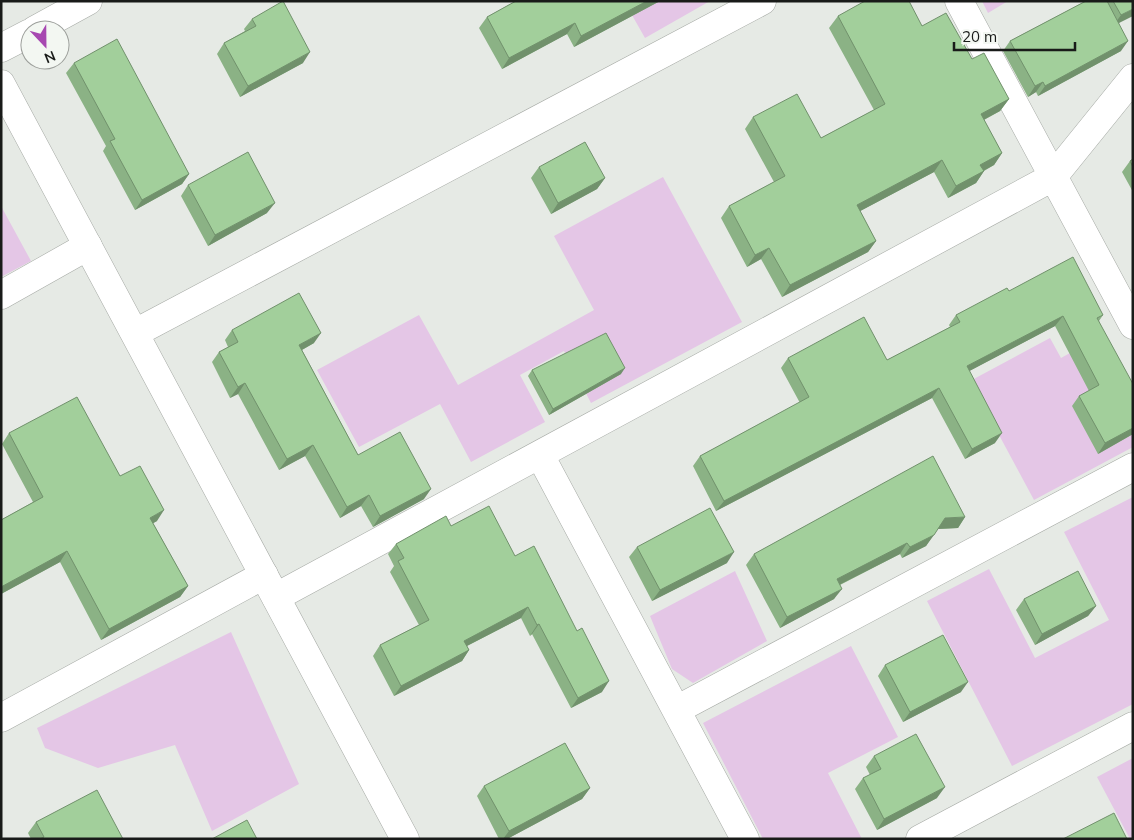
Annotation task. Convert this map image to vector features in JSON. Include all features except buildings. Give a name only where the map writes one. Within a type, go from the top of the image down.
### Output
[{"type":"street","points":[[53,20],[88,1]]},
{"type":"street","points":[[135,333],[762,1]]},
{"type":"street","points":[[959,1],[1133,325]]},
{"type":"street","points":[[1,48],[20,38]]},
{"type":"street","points":[[1,718],[540,455],[1053,177],[1133,78]]},
{"type":"street","points":[[1,84],[405,839]]},
{"type":"street","points":[[1,296],[88,246]]},
{"type":"street","points":[[540,455],[744,839]]},
{"type":"street","points":[[676,710],[1133,468]]},
{"type":"street","points":[[920,839],[1133,726]]},
{"type":"shaded area","points":[[624,1],[710,1],[645,38]]},
{"type":"shaded area","points":[[982,1],[1008,1],[988,13]]},
{"type":"shaded area","points":[[663,177],[742,322],[591,403],[564,351],[520,375],[545,422],[471,462],[440,404],[359,447],[317,370],[419,315],[458,385],[594,310],[554,236]]},
{"type":"shaded area","points":[[1,206],[31,261],[1,277]]},
{"type":"shaded area","points":[[1104,334],[1133,387],[1133,447],[1034,500],[970,381],[1050,338],[1061,358]]},
{"type":"shaded area","points":[[1133,497],[1133,704],[1012,766],[927,601],[989,569],[1035,658],[1109,620],[1064,532]]},
{"type":"shaded area","points":[[735,571],[767,641],[693,683],[672,669],[650,616]]},
{"type":"shaded area","points":[[231,632],[299,784],[212,831],[175,745],[98,768],[45,748],[37,728]]},
{"type":"shaded area","points":[[851,646],[898,737],[828,773],[862,839],[763,839],[703,723]]},
{"type":"shaded area","points":[[1133,758],[1133,839],[1130,839],[1097,777]]}]
